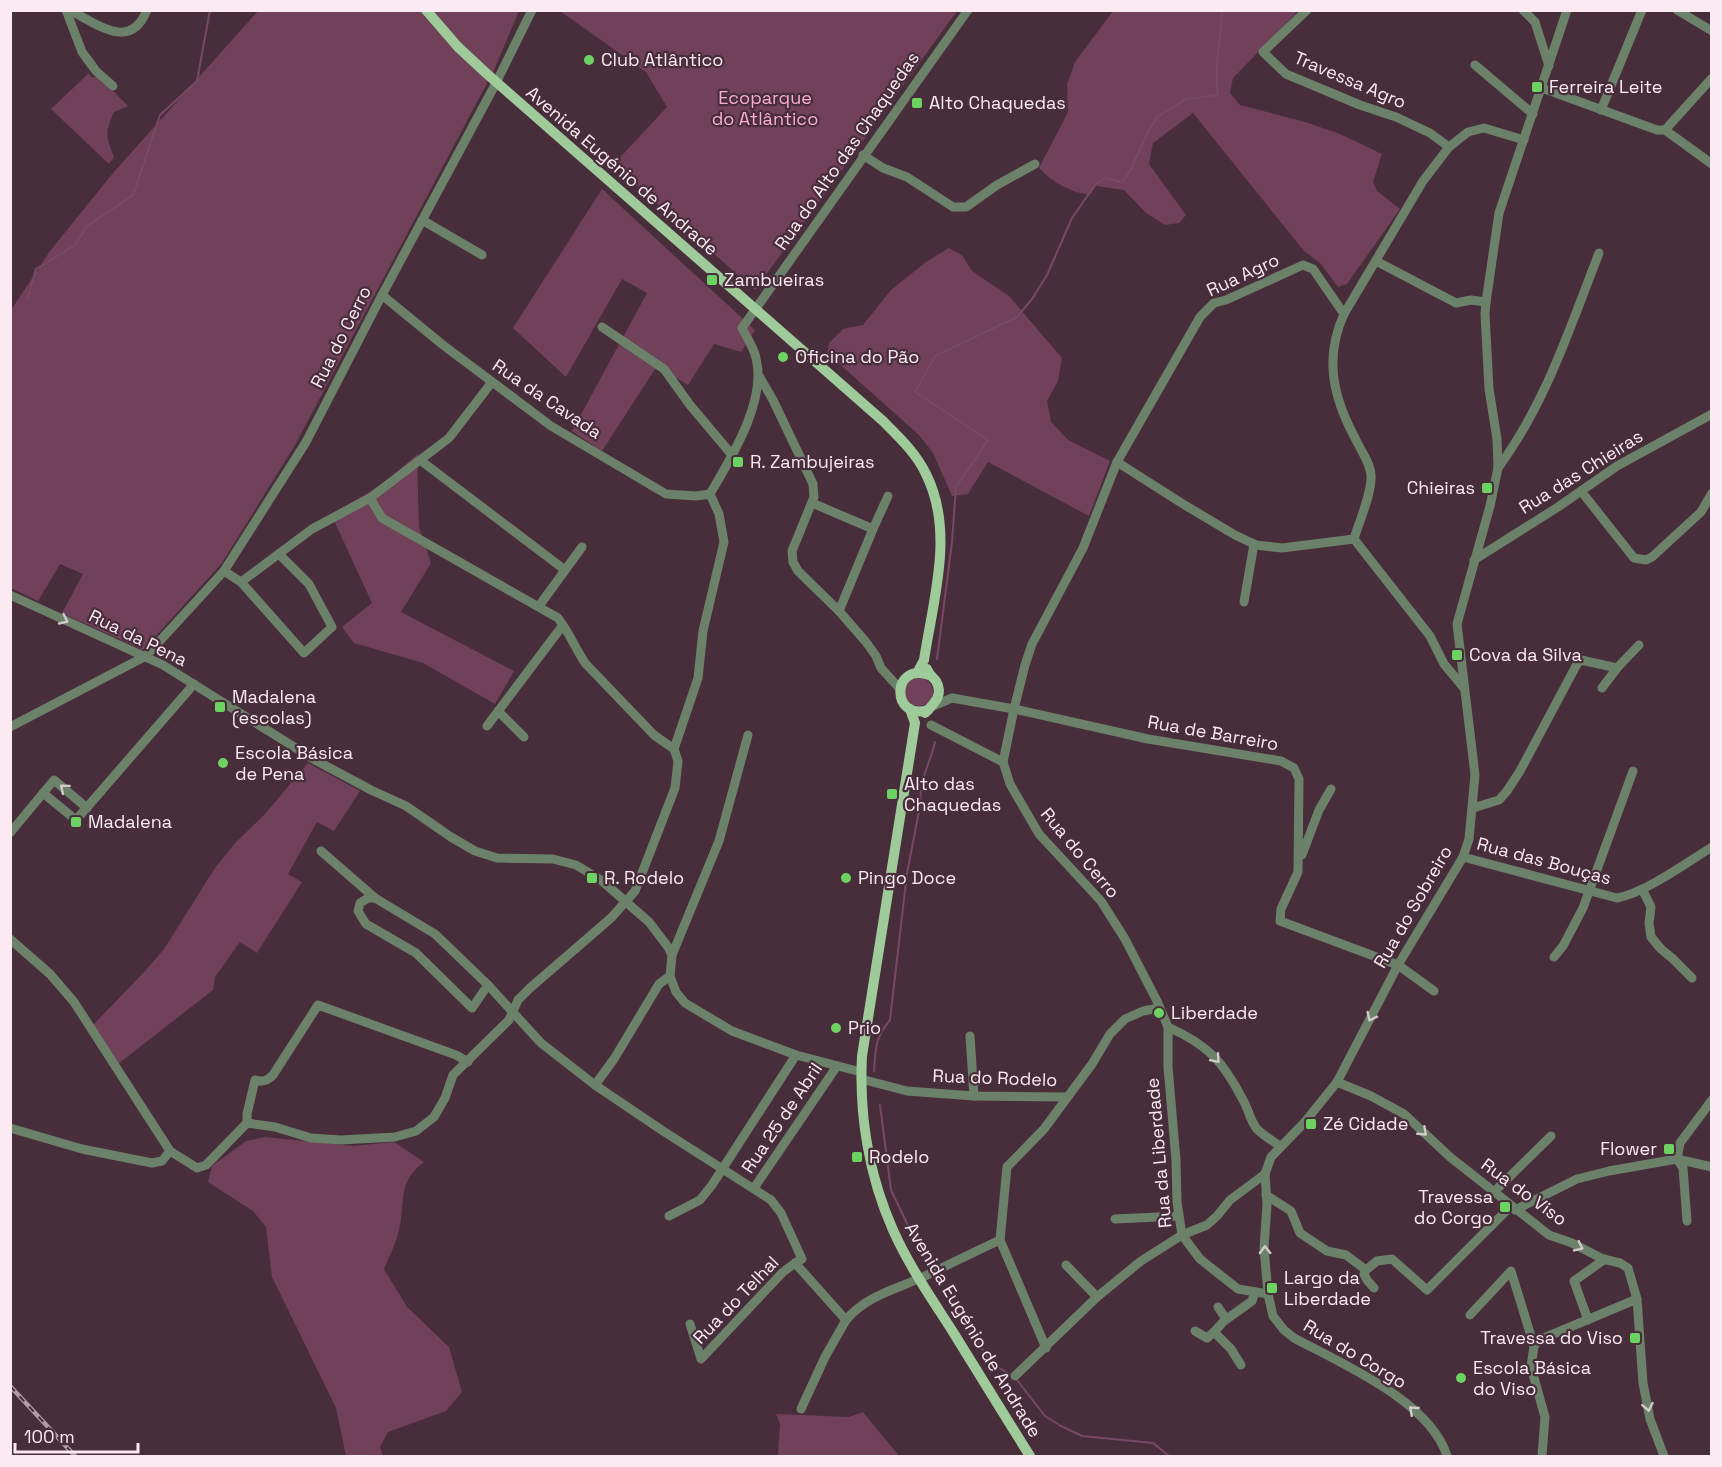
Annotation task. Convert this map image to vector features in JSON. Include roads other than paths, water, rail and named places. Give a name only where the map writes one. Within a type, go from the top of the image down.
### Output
[{"type":"main road","name":"Avenida Eugénio de Andrade","points":[[426,10],[458,47],[496,83],[883,421],[908,446],[926,473],[936,500],[941,530],[940,557],[924,660],[917,673]]},
{"type":"main road","name":"Avenida Eugénio de Andrade","points":[[924,660],[929,675],[937,683]]},
{"type":"main road","points":[[900,689],[906,678],[917,673],[929,675]]},
{"type":"main road","points":[[915,723],[931,708],[939,695],[937,683]]},
{"type":"main road","name":"Avenida Eugénio de Andrade","points":[[900,689],[902,700],[910,709],[915,723],[861,1076],[868,1150],[880,1198],[894,1232],[919,1278],[1030,1456]]},
{"type":"main road","points":[[910,709],[922,711],[931,708]]},
{"type":"street","points":[[67,10],[111,31],[124,33],[134,31],[147,10]]},
{"type":"street","points":[[67,10],[82,52],[113,86]]},
{"type":"street","name":"Rua do Cerro","points":[[10,727],[146,656],[224,571],[306,442],[496,83],[532,10]]},
{"type":"street","name":"Rua do Alto das Chaquedas","points":[[759,376],[756,356],[742,328],[968,10]]},
{"type":"street","name":"Travessa Agro","points":[[1307,10],[1263,52],[1286,74],[1405,121],[1430,133],[1449,147]]},
{"type":"street","points":[[1523,10],[1535,22],[1549,66]]},
{"type":"street","points":[[1498,468],[1497,439],[1489,389],[1485,314],[1499,213],[1567,10]]},
{"type":"street","points":[[1601,110],[1642,10]]},
{"type":"street","points":[[1677,10],[1712,31]]},
{"type":"street","points":[[1475,65],[1533,114]]},
{"type":"street","points":[[1665,130],[1712,78]]},
{"type":"street","points":[[1542,88],[1657,130],[1665,130],[1712,164]]},
{"type":"street","points":[[1354,539],[1370,487],[1371,473],[1341,412],[1336,395],[1333,356],[1337,329],[1423,181],[1449,147],[1468,132],[1484,128],[1524,140]]},
{"type":"street","points":[[863,155],[883,168],[907,177],[953,207],[966,207],[997,185],[1035,164]]},
{"type":"street","points":[[422,220],[482,255]]},
{"type":"street","points":[[1498,468],[1516,444],[1544,392],[1599,253]]},
{"type":"street","points":[[1376,261],[1456,303],[1471,300],[1486,302]]},
{"type":"street","name":"Rua Agro","points":[[1117,462],[1200,317],[1214,303],[1226,300],[1303,265],[1313,269],[1344,314]]},
{"type":"street","name":"Rua da Cavada","points":[[382,295],[551,426],[666,494],[696,496],[710,494]]},
{"type":"street","points":[[602,327],[664,369],[690,405],[732,455]]},
{"type":"street","points":[[674,749],[698,678],[703,632],[723,542],[719,514],[710,494],[744,429],[759,376]]},
{"type":"street","points":[[759,376],[813,484],[814,497],[792,551],[793,562],[798,571],[839,611],[866,642],[900,689]]},
{"type":"street","points":[[242,582],[312,529],[370,498],[449,438],[492,382]]},
{"type":"street","name":"Rua das Chieiras","points":[[1474,560],[1617,466],[1712,414]]},
{"type":"street","points":[[420,460],[565,570]]},
{"type":"street","points":[[931,725],[1003,762],[1014,709],[1032,644],[1083,548],[1117,462],[1183,504],[1254,544],[1282,548],[1354,539]]},
{"type":"street","name":"Rua do Sobreiro","points":[[1337,1082],[1398,965],[1462,857],[1469,839],[1475,775],[1456,624],[1498,468]]},
{"type":"street","points":[[1581,491],[1634,558],[1646,560],[1701,512],[1712,493]]},
{"type":"street","points":[[839,611],[888,496]]},
{"type":"street","points":[[248,1123],[275,1127],[311,1138],[341,1140],[395,1137],[416,1131],[434,1117],[445,1098],[453,1076],[509,1020],[518,1000],[626,902],[635,891],[675,788],[678,761],[674,749],[654,735],[585,663],[558,618],[382,518],[370,498]]},
{"type":"street","points":[[812,503],[873,529]]},
{"type":"street","points":[[1483,530],[1500,542]]},
{"type":"street","points":[[1354,539],[1430,636],[1444,664],[1464,688]]},
{"type":"street","points":[[1244,602],[1254,544]]},
{"type":"street","points":[[539,606],[582,547]]},
{"type":"street","points":[[224,571],[242,582],[304,653],[332,627],[309,584],[279,554]]},
{"type":"street","name":"Rua da Pena","points":[[10,595],[146,656],[315,760],[406,806],[475,851],[497,858],[553,859],[576,865],[601,880],[626,902]]},
{"type":"street","points":[[487,726],[563,625]]},
{"type":"street","points":[[1602,688],[1639,645]]},
{"type":"street","points":[[1473,808],[1499,800],[1507,791],[1581,660],[1617,668]]},
{"type":"street","points":[[889,676],[906,678]]},
{"type":"street","points":[[937,683],[952,699]]},
{"type":"street","points":[[43,793],[76,820],[194,684]]},
{"type":"street","name":"Rua de Barreiro","points":[[931,708],[952,699],[1014,709],[1148,739],[1281,761],[1294,768],[1299,779],[1298,872],[1281,909],[1280,921],[1398,965]]},
{"type":"street","points":[[498,711],[524,737]]},
{"type":"street","points":[[595,1085],[614,1059],[659,984],[670,976],[672,955],[719,841],[748,735]]},
{"type":"street","name":"Rua do Cerro","points":[[1003,762],[1010,784],[1039,834],[1101,901],[1125,939],[1168,1027]]},
{"type":"street","points":[[1554,957],[1563,946],[1583,908],[1633,771]]},
{"type":"street","points":[[10,833],[54,780],[87,808]]},
{"type":"street","points":[[1298,860],[1318,810],[1331,789]]},
{"type":"street","name":"Rua das Bouças","points":[[1462,857],[1617,898],[1642,889],[1712,847]]},
{"type":"street","name":"Rua 25 de Abril","points":[[321,851],[375,898],[435,934],[488,985],[541,1043],[595,1085],[754,1188],[837,1066]]},
{"type":"street","points":[[1642,889],[1651,907],[1649,922],[1652,937],[1660,949],[1692,978]]},
{"type":"street","points":[[375,898],[368,898],[360,903],[358,910],[366,924],[416,953],[472,1008],[488,985]]},
{"type":"street","points":[[626,902],[649,922],[672,955]]},
{"type":"street","points":[[10,939],[50,974],[74,1002],[170,1151],[197,1168],[206,1165],[248,1123]]},
{"type":"street","points":[[1398,965],[1434,991]]},
{"type":"street","name":"Rua do Rodelo","points":[[670,976],[676,992],[685,1003],[732,1031],[796,1055],[837,1066],[907,1091],[974,1096],[1067,1097],[1092,1064],[1110,1034],[1125,1019],[1143,1011],[1159,1008]]},
{"type":"street","points":[[248,1123],[247,1114],[255,1080],[267,1080],[273,1075],[318,1005],[456,1055],[468,1062]]},
{"type":"street","points":[[1168,1027],[1190,1036],[1209,1050],[1235,1084],[1247,1107],[1250,1119],[1258,1130],[1280,1146]]},
{"type":"street","name":"Rua da Liberdade","points":[[1168,1027],[1168,1066],[1178,1216],[1182,1235],[1200,1259],[1238,1289],[1256,1292]]},
{"type":"street","points":[[970,1036],[974,1096]]},
{"type":"street","points":[[669,1216],[700,1200],[724,1168],[796,1055]]},
{"type":"street","points":[[1015,1376],[1097,1297],[1141,1261],[1182,1235],[1207,1225],[1218,1216],[1230,1200],[1265,1174],[1271,1157],[1304,1124],[1337,1082]]},
{"type":"street","name":"Rua do Viso","points":[[1337,1082],[1371,1096],[1404,1114],[1450,1157],[1549,1235],[1628,1268],[1637,1299],[1643,1383],[1650,1419],[1664,1456]]},
{"type":"street","points":[[1046,1348],[1000,1240],[1007,1167],[1044,1129],[1067,1097]]},
{"type":"street","points":[[1687,1221],[1683,1168],[1677,1159],[1680,1143],[1712,1100]]},
{"type":"street","points":[[10,1128],[82,1149],[152,1163],[162,1161],[170,1151]]},
{"type":"street","points":[[1494,1192],[1551,1136]]},
{"type":"street","points":[[1374,1288],[1366,1280],[1364,1274],[1366,1270],[1377,1261],[1392,1260],[1427,1290],[1513,1208],[1577,1179],[1677,1159],[1712,1167]]},
{"type":"street","name":"Rua do Corgo","points":[[1265,1174],[1268,1204],[1264,1248],[1268,1294],[1273,1316],[1294,1338],[1384,1387],[1432,1427],[1447,1456]]},
{"type":"street","points":[[754,1188],[771,1200],[781,1213],[802,1259],[795,1263]]},
{"type":"street","points":[[1266,1195],[1291,1211],[1300,1233],[1327,1251],[1346,1255],[1366,1270]]},
{"type":"street","points":[[1115,1220],[1178,1216]]},
{"type":"street","points":[[801,1409],[825,1357],[852,1313],[881,1293],[1000,1240]]},
{"type":"street","points":[[1588,1320],[1574,1281],[1605,1259]]},
{"type":"street","name":"Rua do Telhal","points":[[690,1324],[701,1359],[783,1272],[795,1263],[846,1320]]},
{"type":"street","points":[[1066,1265],[1097,1297]]},
{"type":"street","points":[[1470,1315],[1511,1271],[1534,1346],[1532,1367],[1545,1417],[1542,1456]]},
{"type":"street","points":[[1195,1331],[1207,1338],[1226,1319],[1252,1301],[1256,1292],[1268,1294]]},
{"type":"street","points":[[1534,1346],[1539,1340],[1637,1299]]},
{"type":"street","points":[[1218,1307],[1226,1319]]},
{"type":"street","points":[[1214,1332],[1231,1349],[1241,1365]]},
{"type":"waterway","points":[[27,300],[36,269],[75,245],[87,226],[133,195],[160,115],[197,81],[210,10]]},
{"type":"waterway","points":[[937,659],[952,542],[956,487],[988,440],[915,392],[935,356],[1017,317],[1047,275],[1072,218],[1095,185],[1105,178],[1122,182],[1129,173],[1157,117],[1186,99],[1218,95],[1217,63],[1222,10]]},
{"type":"waterway","points":[[874,1071],[877,1043],[881,1032],[890,1020],[907,873],[921,801],[921,787],[935,742]]},
{"type":"waterway","points":[[880,1105],[891,1190],[927,1260]]},
{"type":"waterway","points":[[944,1289],[991,1363],[1011,1375]]},
{"type":"waterway","points":[[1017,1380],[1045,1416],[1061,1426],[1082,1436],[1153,1443],[1169,1456]]},
{"type":"railway","points":[[10,1386],[75,1456]]},
{"type":"place","name":"Club Atlântico","points":[[589,60]]},
{"type":"place","name":"Ferreira Leite","points":[[1537,87]]},
{"type":"place","name":"Alto Chaquedas","points":[[917,103]]},
{"type":"place","name":"Zambueiras","points":[[712,280]]},
{"type":"place","name":"Oficina do Pão","points":[[783,357]]},
{"type":"place","name":"R. Zambujeiras","points":[[738,462]]},
{"type":"place","name":"Chieiras","points":[[1487,488]]},
{"type":"place","name":"Cova da Silva","points":[[1457,655]]},
{"type":"place","name":"Madalena (escolas)","points":[[220,707]]},
{"type":"place","name":"Escola Básica de Pena","points":[[223,763]]},
{"type":"place","name":"Alto das Chaquedas","points":[[892,794]]},
{"type":"place","name":"Madalena","points":[[76,822]]},
{"type":"place","name":"R. Rodelo","points":[[592,878]]},
{"type":"place","name":"Pingo Doce","points":[[846,878]]},
{"type":"place","name":"Liberdade","points":[[1159,1013]]},
{"type":"place","name":"Prio","points":[[836,1028]]},
{"type":"place","name":"Zé Cidade","points":[[1311,1124]]},
{"type":"place","name":"Flower","points":[[1669,1149]]},
{"type":"place","name":"Rodelo","points":[[857,1157]]},
{"type":"place","name":"Travessa do Corgo","points":[[1505,1207]]},
{"type":"place","name":"Largo da Liberdade","points":[[1272,1288]]},
{"type":"place","name":"Travessa do Viso","points":[[1635,1338]]},
{"type":"place","name":"Escola Básica do Viso","points":[[1461,1378]]},
{"type":"park label","name":"Ecoparque do Atlântico","points":[[765,108]]}]
